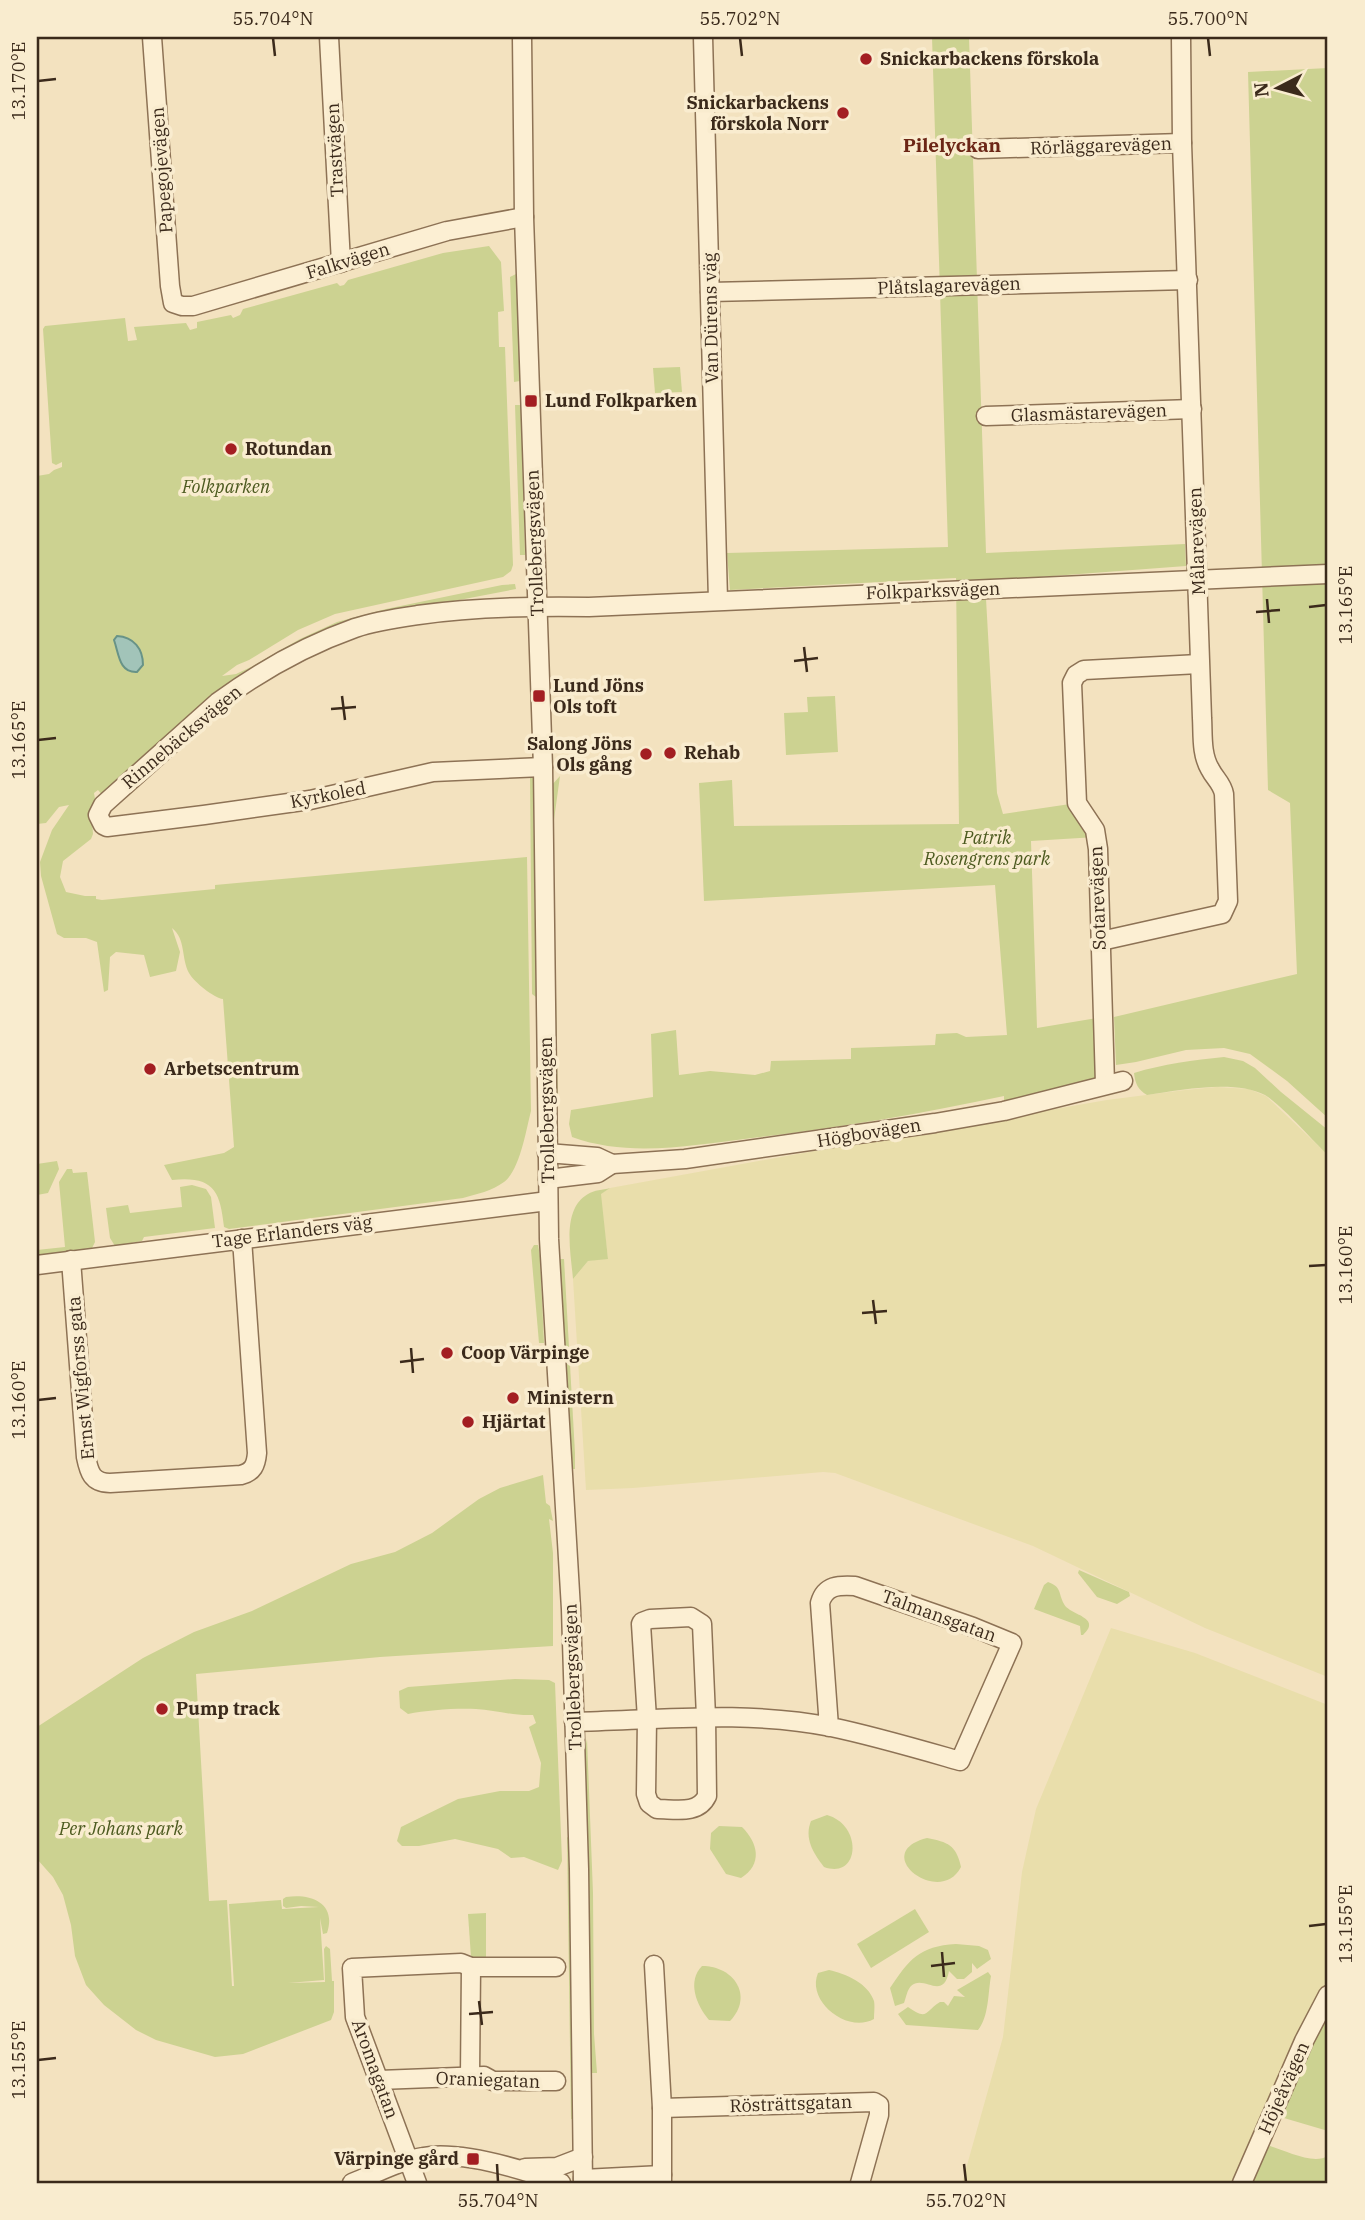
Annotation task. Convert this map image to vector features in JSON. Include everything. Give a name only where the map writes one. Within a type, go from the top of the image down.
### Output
[{"type":"street","name":"Papegojevägen","points":[[152,37],[173,303]]},
{"type":"street","name":"Trastvägen","points":[[329,37],[341,262]]},
{"type":"street","name":"Trollebergsvägen","points":[[522,37],[524,216],[543,767],[548,1201],[571,1609],[579,1869],[583,2181]]},
{"type":"street","name":"Van Dürens väg","points":[[703,37],[718,600]]},
{"type":"street","name":"Målarevägen","points":[[1101,941],[1222,914],[1228,901],[1224,794],[1222,785],[1210,770],[1204,755],[1199,664],[1181,37]]},
{"type":"street","name":"Rörläggarevägen","points":[[978,149],[1182,143]]},
{"type":"street","name":"Falkvägen","points":[[173,303],[193,306],[447,231],[524,216]]},
{"type":"street","name":"Plåtslagarevägen","points":[[710,292],[1188,280]]},
{"type":"street","name":"Glasmästarevägen","points":[[986,416],[1192,409]]},
{"type":"street","name":"Folkparksvägen","points":[[537,607],[589,607],[1328,574]]},
{"type":"street","name":"Rinnebäcksvägen","points":[[113,826],[103,825],[100,821],[98,815],[103,805],[218,702],[256,677],[304,651],[356,628],[394,619],[496,607],[537,607]]},
{"type":"street","name":"Sotarevägen","points":[[1105,1084],[1098,849],[1095,831],[1077,803],[1074,786],[1072,683],[1076,675],[1084,670],[1199,664]]},
{"type":"street","name":"Kyrkoled","points":[[113,826],[310,800],[433,772],[543,767]]},
{"type":"street","name":"Högbovägen","points":[[548,1179],[598,1173],[612,1164],[685,1159],[1004,1111],[1105,1084],[1123,1082]]},
{"type":"street","name":"Högbovägen","points":[[547,1153],[597,1157],[612,1164]]},
{"type":"street","name":"Tage Erlanders väg","points":[[37,1265],[548,1201]]},
{"type":"street","name":"Ernst Wigforss gata","points":[[71,1261],[86,1457],[92,1476],[98,1481],[110,1483],[241,1475],[252,1469],[257,1454],[242,1239]]},
{"type":"street","name":"Talmansgatan","points":[[574,1721],[706,1717],[761,1719],[829,1727],[960,1761],[1012,1643],[855,1586],[829,1588],[820,1603],[829,1727]]},
{"type":"street","points":[[691,1617],[702,1624],[706,1717],[704,1803],[697,1808],[657,1810],[649,1803],[646,1794],[647,1719],[642,1622],[650,1619],[691,1617]]},
{"type":"street","name":"Aromagatan","points":[[416,2183],[355,2018],[352,1968],[461,1963],[471,1967],[556,1967]]},
{"type":"street","points":[[583,2181],[662,2179],[662,2108],[654,1965]]},
{"type":"street","points":[[471,1967],[471,2076]]},
{"type":"street","name":"Höjeåvägen","points":[[1242,2183],[1304,2041],[1328,1995]]},
{"type":"street","name":"Oraniegatan","points":[[379,2080],[484,2076],[493,2081],[556,2081]]},
{"type":"street","name":"Rösträttsgatan","points":[[662,2108],[874,2102],[879,2105],[879,2115],[860,2183]]},
{"type":"street","points":[[352,2183],[409,2160],[449,2155],[510,2168],[561,2183]]},
{"type":"street","points":[[510,2168],[557,2166],[583,2157]]},
{"type":"shaded area","points":[[1217,1087],[1249,1089],[1266,1096],[1328,1155],[1328,1677],[1205,1628],[1033,1546],[835,1473],[586,1490],[573,1279],[588,1261],[608,1258],[600,1194],[610,1188],[853,1144],[1107,1100]]},
{"type":"shaded area","points":[[1111,1628],[1195,1653],[1328,1705],[1328,1978],[1298,2038],[1238,2183],[962,2183],[1003,2037],[1022,1872],[1036,1809]]},
{"type":"green space","name":"Patrik Rosengrens park","points":[[932,37],[969,37],[986,553],[1185,544],[1186,566],[985,581],[997,793],[1003,814],[1077,803],[1096,837],[1031,841],[1037,1028],[1103,1017],[1105,1084],[1004,1111],[1004,1096],[847,1125],[684,1146],[616,1147],[572,1137],[569,1124],[571,1110],[653,1097],[651,1034],[676,1030],[679,1075],[710,1071],[755,1075],[770,1071],[771,1061],[851,1059],[851,1048],[935,1045],[936,1034],[957,1033],[966,1037],[1007,1035],[995,885],[704,901],[699,783],[732,780],[734,826],[959,824],[956,578],[730,590],[727,553],[948,547]]},
{"type":"green space","points":[[1328,68],[1328,1118],[1287,1081],[1250,1054],[1224,1048],[1186,1050],[1116,1065],[1114,1017],[1297,974],[1290,803],[1268,790],[1248,72]]},
{"type":"green space","name":"Folkparken","points":[[489,246],[501,262],[504,311],[498,312],[499,347],[505,347],[513,565],[511,571],[503,577],[335,614],[298,630],[222,676],[236,674],[251,667],[337,622],[502,585],[515,584],[516,589],[376,616],[334,628],[103,796],[98,790],[94,793],[91,839],[63,861],[60,877],[66,892],[96,896],[96,899],[102,900],[215,889],[215,885],[527,857],[531,1111],[524,1139],[510,1176],[499,1185],[479,1194],[229,1229],[224,1227],[220,1203],[212,1188],[197,1180],[172,1180],[164,1165],[224,1153],[234,1147],[223,999],[210,993],[189,973],[181,943],[172,928],[180,952],[176,971],[150,977],[144,955],[116,952],[110,957],[108,990],[104,992],[97,942],[86,938],[64,938],[57,934],[41,876],[40,862],[52,830],[69,805],[59,807],[46,823],[37,824],[37,476],[49,474],[62,467],[62,462],[56,465],[52,463],[43,329],[45,326],[125,318],[128,341],[137,340],[134,327],[186,323],[190,330],[197,328],[197,322],[231,315],[233,318],[240,315],[243,309],[337,283],[344,285],[348,280],[443,253]]},
{"type":"green space","points":[[516,274],[520,381],[514,382],[510,277]]},
{"type":"green space","points":[[680,367],[682,392],[655,393],[653,368]]},
{"type":"green space","points":[[515,405],[521,405],[525,555],[520,555]]},
{"type":"green space","points":[[835,696],[838,752],[786,755],[784,713],[808,712],[807,697]]},
{"type":"green space","points":[[560,776],[553,827],[556,1107],[551,786]]},
{"type":"green space","points":[[530,778],[533,778],[536,997],[532,994]]},
{"type":"green space","points":[[1224,1057],[1243,1061],[1255,1068],[1328,1130],[1328,1155],[1272,1100],[1253,1090],[1223,1087],[1147,1095],[1135,1080],[1134,1073],[1145,1070]]},
{"type":"green space","points":[[57,1161],[59,1169],[48,1193],[37,1195],[37,1164]]},
{"type":"green space","points":[[67,1169],[72,1169],[73,1173],[87,1172],[95,1242],[92,1248],[37,1256],[37,1250],[65,1247],[59,1182]]},
{"type":"green space","points":[[192,1185],[206,1189],[211,1197],[215,1228],[144,1237],[142,1241],[115,1246],[110,1238],[106,1208],[128,1205],[130,1213],[182,1207],[180,1187]]},
{"type":"green space","points":[[610,1188],[601,1194],[608,1259],[588,1261],[573,1279],[570,1233],[574,1210],[588,1194]]},
{"type":"green space","points":[[534,1245],[538,1245],[540,1256],[544,1343],[539,1343],[531,1250]]},
{"type":"green space","points":[[560,1259],[564,1259],[575,1469],[571,1469]]},
{"type":"green space","name":"Per Johans park","points":[[543,1475],[546,1503],[550,1506],[553,1521],[549,1519],[553,1553],[553,1646],[380,1657],[196,1674],[209,1901],[227,1900],[232,1986],[229,1904],[281,1900],[282,1909],[319,1907],[283,1906],[283,1899],[286,1897],[313,1899],[325,1907],[328,1914],[327,1933],[323,1934],[320,1918],[324,1980],[288,1983],[325,1982],[326,1946],[330,1949],[334,1981],[334,2012],[331,2020],[243,2054],[215,2057],[156,2040],[136,2030],[104,2005],[86,1985],[75,1956],[63,1895],[53,1877],[37,1859],[37,1727],[143,1658],[194,1632],[252,1611],[351,1564],[395,1552],[432,1533],[479,1499],[500,1488]]},
{"type":"green space","points":[[1079,1570],[1129,1592],[1130,1596],[1117,1604],[1097,1597],[1078,1573]]},
{"type":"green space","points":[[1048,1582],[1058,1588],[1067,1608],[1087,1620],[1088,1629],[1083,1635],[1080,1626],[1034,1609],[1044,1585]]},
{"type":"green space","points":[[515,1679],[549,1680],[555,1683],[562,1861],[558,1870],[524,1857],[511,1858],[498,1849],[455,1839],[419,1846],[402,1846],[397,1841],[401,1827],[458,1799],[500,1791],[529,1791],[539,1787],[541,1763],[529,1727],[536,1723],[533,1715],[468,1709],[408,1714],[400,1708],[399,1691],[408,1687]]},
{"type":"green space","points":[[587,1739],[597,2073],[590,2073],[584,1753]]},
{"type":"green space","points":[[827,1815],[847,1829],[851,1839],[850,1859],[845,1866],[836,1869],[824,1867],[813,1851],[809,1839],[811,1821]]},
{"type":"green space","points":[[719,1826],[742,1827],[755,1846],[753,1866],[741,1878],[726,1874],[710,1849],[711,1833]]},
{"type":"green space","points":[[567,1837],[572,1840],[575,2120],[571,2119]]},
{"type":"green space","points":[[927,1838],[946,1843],[957,1854],[961,1867],[951,1878],[939,1882],[925,1880],[906,1865],[904,1855],[911,1845]]},
{"type":"green space","points":[[915,1909],[929,1932],[871,1968],[857,1944]]},
{"type":"green space","points":[[486,1913],[486,1958],[471,1957],[468,1914]]},
{"type":"green space","points":[[956,1944],[979,1946],[988,1950],[991,1959],[977,1969],[972,1963],[972,1972],[964,1979],[957,1979],[949,1971],[942,1985],[916,1983],[911,1986],[904,2003],[895,2006],[890,1988],[909,1962],[924,1951]]},
{"type":"green space","points":[[702,1966],[723,1971],[737,1984],[740,2002],[730,2021],[709,2020],[700,2007],[694,1986],[697,1972]]},
{"type":"green space","points":[[829,1970],[849,1977],[867,1989],[874,2001],[874,2019],[852,2022],[831,2012],[823,2004],[816,1984],[818,1973]]},
{"type":"green space","points":[[988,1972],[991,1976],[988,2004],[978,2030],[906,2025],[898,2014],[908,2007],[919,2014],[926,2014],[940,2002],[948,2006],[954,1996],[965,1997],[957,1990]]},
{"type":"green space","points":[[1328,2007],[1328,2131],[1284,2118],[1283,2105]]},
{"type":"green space","points":[[1270,2146],[1308,2158],[1328,2156],[1328,2183],[1248,2183],[1261,2155]]},
{"type":"water","points":[[117,636],[133,641],[139,649],[143,665],[137,672],[123,666],[114,640]]},
{"type":"place","name":"Snickarbackens förskola","points":[[866,59]]},
{"type":"place","name":"Snickarbackens förskola Norr","points":[[843,113]]},
{"type":"place","name":"Lund Folkparken","points":[[531,401]]},
{"type":"place","name":"Rotundan","points":[[231,449]]},
{"type":"place","name":"Lund Jöns Ols toft","points":[[539,696]]},
{"type":"place","name":"Rehab","points":[[670,753]]},
{"type":"place","name":"Salong Jöns Ols gång","points":[[646,754]]},
{"type":"place","name":"Arbetscentrum","points":[[150,1069]]},
{"type":"place","name":"Coop Värpinge","points":[[447,1353]]},
{"type":"place","name":"Ministern","points":[[513,1398]]},
{"type":"place","name":"Hjärtat","points":[[468,1422]]},
{"type":"place","name":"Pump track","points":[[162,1709]]},
{"type":"place","name":"Värpinge gård","points":[[473,2159]]},
{"type":"district","name":"Pilelyckan","points":[[952,145]]}]
